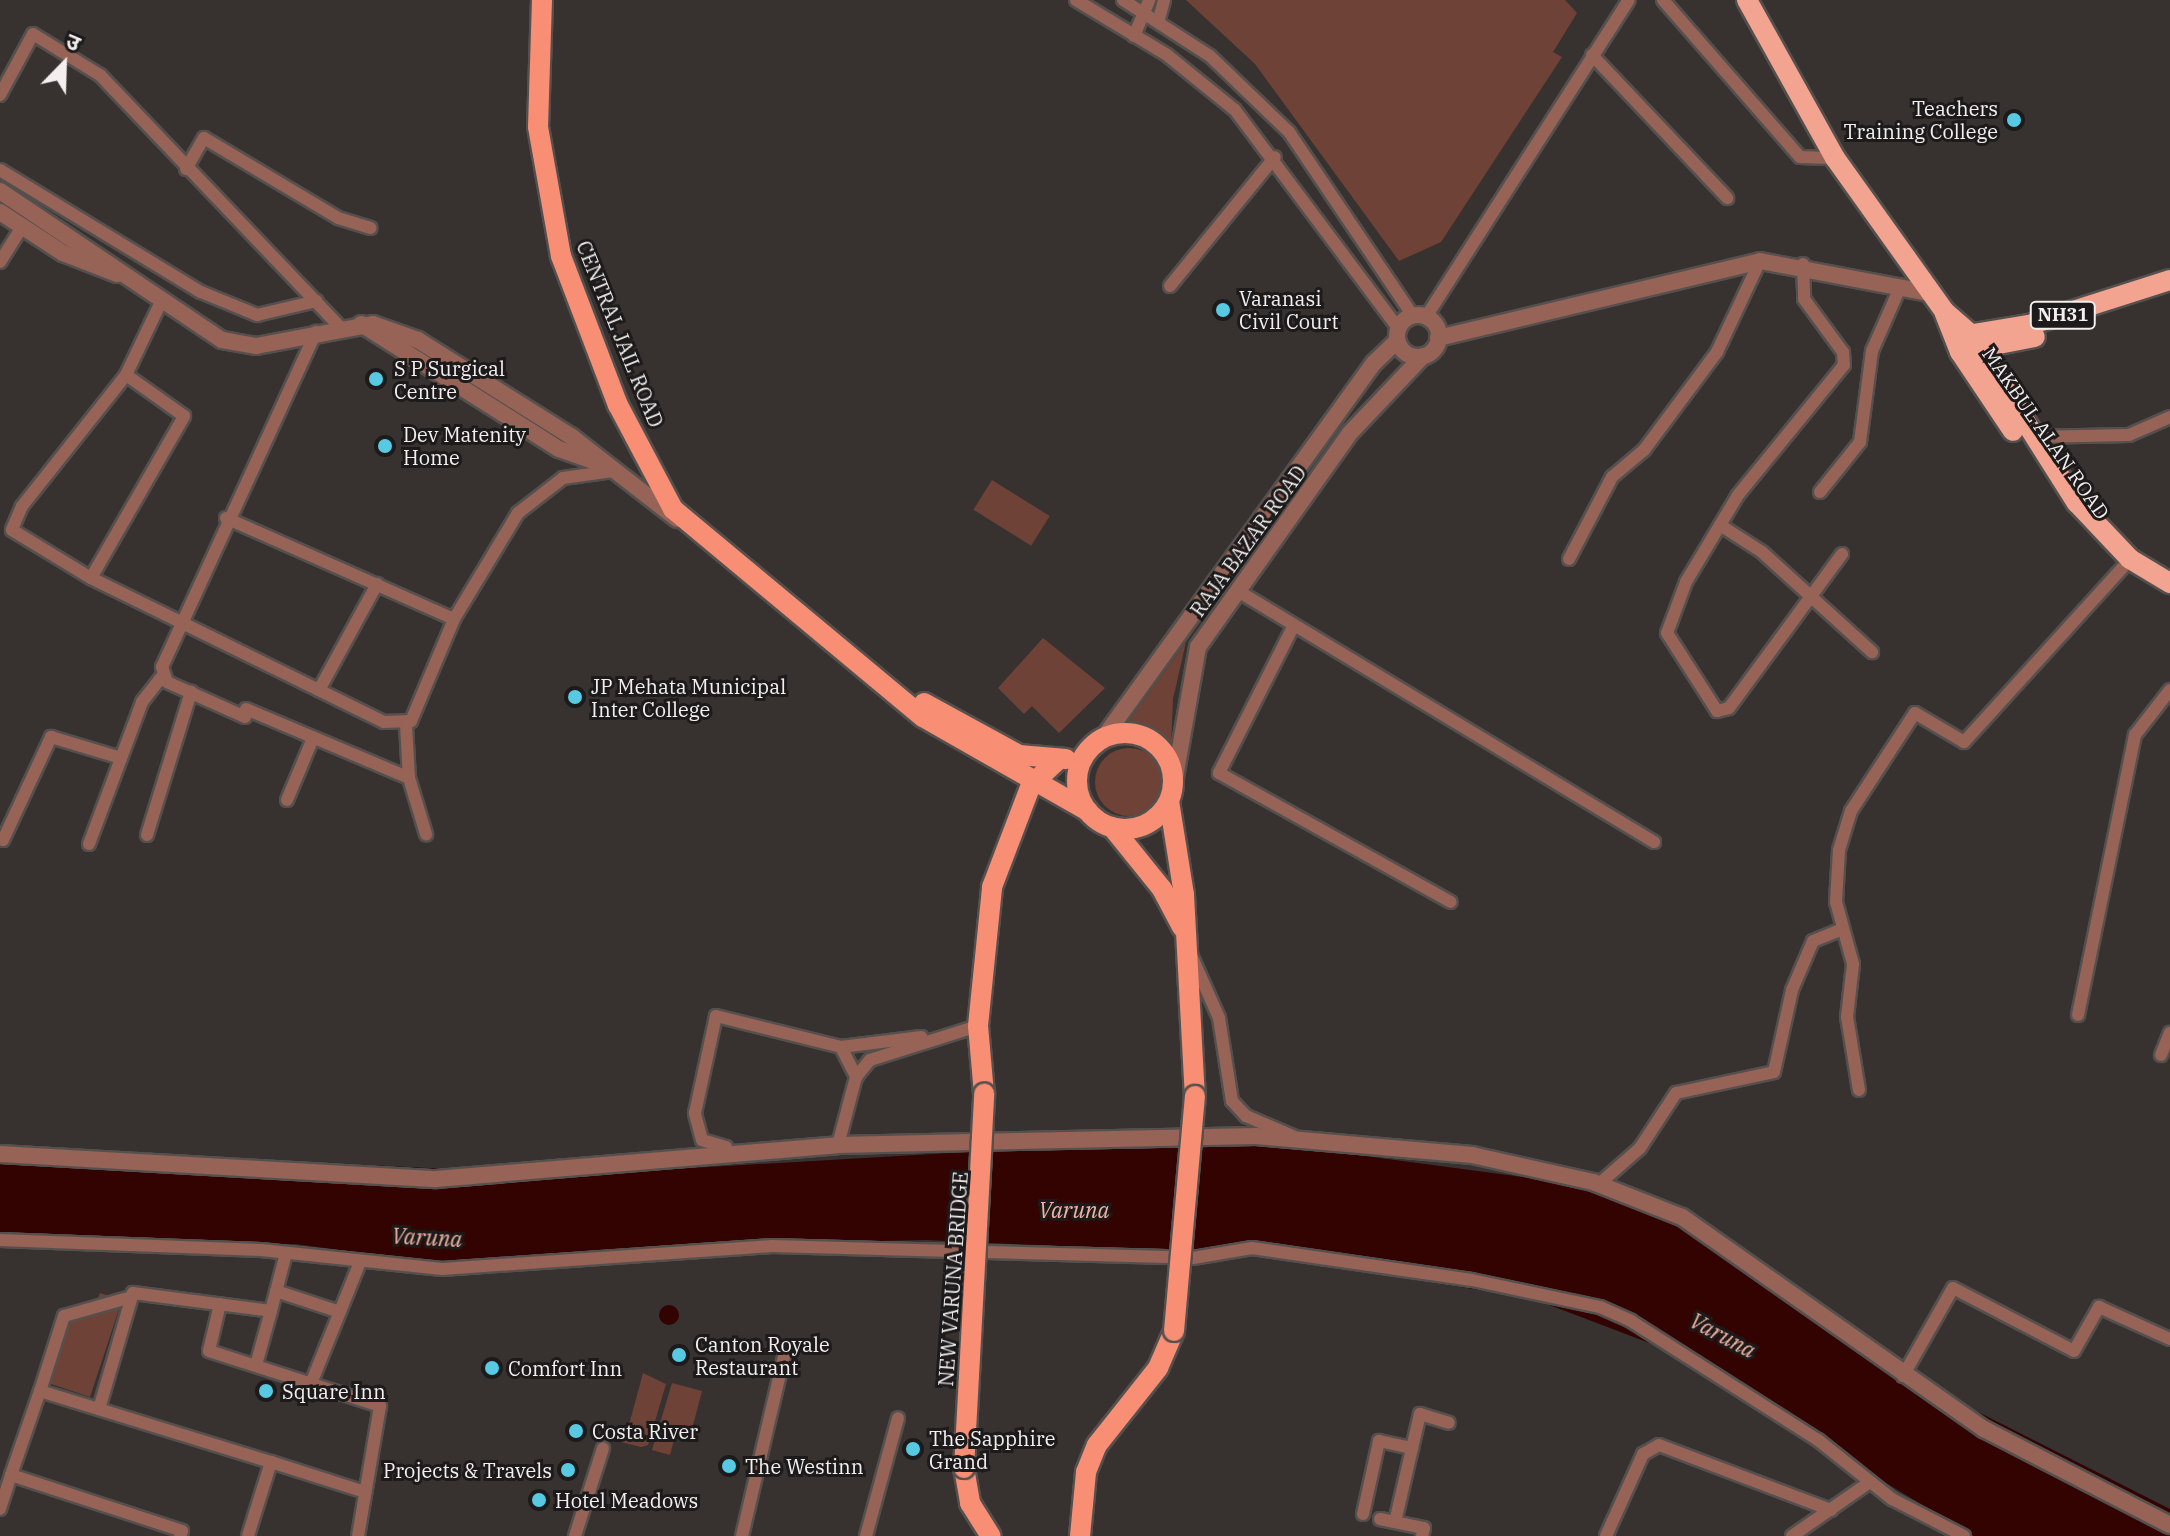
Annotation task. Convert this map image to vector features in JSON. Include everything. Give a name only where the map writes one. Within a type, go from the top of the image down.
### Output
[{"type":"highway","points":[[1747,0],[1835,158],[1965,343]]},
{"type":"highway","name":"NH31","points":[[1965,343],[2170,280]]},
{"type":"highway","name":"NH31","points":[[1965,343],[2170,295]]},
{"type":"highway","name":"MAKBUL ALAN ROAD","points":[[1965,343],[2104,535],[2170,583]]},
{"type":"highway","name":"MAKBUL ALAN ROAD","points":[[1965,343],[2068,513],[2123,567],[2170,598]]},
{"type":"main road","name":"CENTRAL JAIL ROAD","points":[[542,0],[538,127],[561,256],[618,405],[659,487],[690,528],[975,753],[1031,785],[1088,811]]},
{"type":"main road","points":[[901,696],[989,743],[1056,762]]},
{"type":"main road","points":[[1031,785],[1056,762],[1085,753],[1104,737],[1132,733],[1158,745],[1171,792],[1188,943],[1195,1096],[1174,1331],[1158,1368],[1097,1445],[1086,1472],[1080,1536]]},
{"type":"main road","points":[[1085,753],[1077,782],[1088,811],[1112,827],[1162,889],[1188,943]]},
{"type":"main road","name":"NEW VARUNA BRIDGE","points":[[991,1536],[970,1503],[964,1468],[987,1144],[978,1026],[994,878],[1031,785]]},
{"type":"main road","points":[[1112,827],[1141,826],[1171,792]]},
{"type":"street","points":[[1076,0],[1200,79],[1275,157],[1410,355],[1423,356]]},
{"type":"street","points":[[1123,0],[1147,6],[1159,19],[1239,81],[1289,132],[1419,316],[1438,338],[1760,261],[1803,264],[1898,292],[1930,293]]},
{"type":"street","points":[[1159,19],[1164,0]]},
{"type":"street","points":[[1104,737],[1374,363],[1398,334],[1419,316],[1629,0]]},
{"type":"street","points":[[1663,0],[1800,157],[1835,158]]},
{"type":"street","points":[[1134,36],[1147,6]]},
{"type":"street","points":[[0,95],[33,34],[100,75],[186,169],[340,327]]},
{"type":"street","points":[[1592,55],[1727,198]]},
{"type":"street","points":[[186,169],[204,138],[338,218],[370,228]]},
{"type":"street","points":[[1170,286],[1275,157]]},
{"type":"street","points":[[0,170],[229,303],[257,315],[316,301]]},
{"type":"street","points":[[0,191],[91,247],[122,276],[160,304],[235,345],[340,327]]},
{"type":"street","points":[[0,212],[86,265],[122,276]]},
{"type":"street","points":[[0,262],[22,227]]},
{"type":"street","points":[[1569,559],[1612,477],[1644,450],[1717,352],[1760,261]]},
{"type":"street","points":[[1803,264],[1804,299],[1843,352],[1844,365],[1772,448],[1720,525],[1686,582],[1667,639],[1717,711],[1729,708],[1842,554]]},
{"type":"street","points":[[1820,492],[1860,442],[1872,351],[1898,292]]},
{"type":"street","points":[[160,304],[126,375],[22,506],[12,530],[91,578],[384,722],[406,725]]},
{"type":"street","name":"CENTRAL JAIL ROAD","points":[[340,327],[361,324],[559,449],[606,467],[690,528]]},
{"type":"street","points":[[89,844],[142,702],[162,676],[179,621],[316,332]]},
{"type":"street","name":"RAJA BAZAR ROAD","points":[[1171,792],[1190,666],[1238,591],[1350,433],[1438,338]]},
{"type":"street","points":[[91,578],[184,416],[126,375]]},
{"type":"street","points":[[2032,437],[2129,435],[2170,417]]},
{"type":"street","points":[[426,834],[409,778],[406,725],[454,619],[518,513],[563,478],[606,467]]},
{"type":"street","points":[[226,518],[454,619]]},
{"type":"street","points":[[1720,525],[1812,596],[1872,652]]},
{"type":"street","points":[[1859,1090],[1847,1017],[1853,964],[1840,930],[1836,883],[1845,827],[1912,715],[1920,713],[1964,742],[2123,567]]},
{"type":"street","points":[[319,690],[377,584]]},
{"type":"street","points":[[1238,591],[1654,842]]},
{"type":"street","points":[[1294,625],[1219,773],[1451,902]]},
{"type":"street","points":[[162,676],[191,692],[409,778]]},
{"type":"street","points":[[2078,1015],[2135,735],[2170,690]]},
{"type":"street","points":[[147,835],[191,692]]},
{"type":"street","points":[[3,840],[51,737],[121,758]]},
{"type":"street","points":[[287,800],[313,738]]},
{"type":"street","points":[[1599,1184],[1640,1148],[1676,1093],[1774,1072],[1788,1003],[1813,941],[1840,930]]},
{"type":"street","points":[[1188,943],[1219,1018],[1232,1101],[1246,1116],[1300,1139]]},
{"type":"street","points":[[728,1156],[726,1147],[702,1140],[695,1113],[716,1016],[841,1047],[878,1037],[932,1037]]},
{"type":"street","points":[[838,1145],[856,1077],[875,1056],[978,1026]]},
{"type":"street","points":[[2161,1055],[2170,1033]]},
{"type":"street","points":[[841,1047],[856,1077]]},
{"type":"street","points":[[0,1154],[436,1179],[838,1145],[1300,1139],[1437,1150],[1599,1184],[1682,1217],[1903,1376],[1984,1429],[2170,1525]]},
{"type":"street","points":[[0,1240],[286,1253],[360,1262],[478,1269],[772,1246],[1193,1258],[1252,1248],[1412,1271],[1569,1299],[1631,1321],[1870,1482],[1964,1536]]},
{"type":"street","points":[[256,1365],[286,1253]]},
{"type":"street","points":[[312,1381],[337,1311],[360,1262]]},
{"type":"street","points":[[1903,1376],[1953,1288],[2074,1351],[2099,1307],[2170,1339]]},
{"type":"street","points":[[99,1409],[131,1297],[137,1291],[271,1311]]},
{"type":"street","points":[[276,1291],[337,1311]]},
{"type":"street","points":[[0,1509],[64,1316],[131,1297]]},
{"type":"street","points":[[220,1304],[209,1351],[312,1381],[380,1406],[358,1536]]},
{"type":"street","points":[[742,1536],[786,1349]]},
{"type":"street","points":[[40,1391],[365,1492]]},
{"type":"street","points":[[1395,1522],[1420,1414],[1449,1423]]},
{"type":"street","points":[[866,1536],[898,1418]]},
{"type":"street","points":[[1363,1514],[1379,1441],[1412,1448]]},
{"type":"street","points":[[1606,1536],[1643,1454],[1659,1445],[1831,1510]]},
{"type":"street","points":[[575,1536],[603,1448]]},
{"type":"street","points":[[248,1536],[271,1462]]},
{"type":"street","points":[[11,1475],[181,1533],[198,1536]]},
{"type":"street","points":[[1792,1536],[1870,1482]]},
{"type":"street","points":[[1380,1519],[1424,1528],[1422,1536]]},
{"type":"shaded area","points":[[1186,0],[1565,0],[1577,13],[1553,52],[1562,57],[1441,242],[1399,261],[1255,64]]},
{"type":"shaded area","points":[[992,480],[1050,516],[1031,546],[973,510]]},
{"type":"shaded area","points":[[1043,638],[1105,688],[1059,733],[1032,706],[1024,714],[998,688]]},
{"type":"shaded area","points":[[1186,642],[1173,699],[1171,745],[1158,733],[1125,726]]},
{"type":"shaded area","points":[[1129,748],[1153,758],[1163,782],[1153,806],[1129,816],[1105,806],[1095,782],[1105,758]]},
{"type":"shaded area","points":[[100,1293],[122,1300],[90,1397],[48,1383],[72,1313],[95,1305]]},
{"type":"shaded area","points":[[643,1373],[666,1384],[648,1445],[641,1447],[613,1440],[618,1430],[626,1436]]},
{"type":"shaded area","points":[[672,1383],[702,1391],[692,1429],[678,1425],[670,1455],[652,1450]]},
{"type":"water","name":"Varuna","points":[[1224,1137],[1611,1189],[1755,1257],[1911,1378],[2170,1509],[2170,1536],[1974,1536],[1660,1347],[1531,1298],[1255,1255],[926,1240],[684,1245],[453,1265],[295,1244],[0,1243],[0,1155],[97,1152],[571,1175]]},
{"type":"water","points":[[669,1305],[676,1308],[679,1315],[676,1322],[669,1325],[662,1322],[659,1315],[662,1308]]},
{"type":"place","name":"Teachers Training College","points":[[2014,120]]},
{"type":"place","name":"Varanasi Civil Court","points":[[1223,310]]},
{"type":"place","name":"S P Surgical Centre","points":[[376,379]]},
{"type":"place","name":"Dev Matenity Home","points":[[385,446]]},
{"type":"place","name":"JP Mehata Municipal Inter College","points":[[575,697]]},
{"type":"place","name":"Canton Royale Restaurant","points":[[679,1355]]},
{"type":"place","name":"Comfort Inn","points":[[492,1368]]},
{"type":"place","name":"Square Inn","points":[[266,1391]]},
{"type":"place","name":"Costa River","points":[[576,1431]]},
{"type":"place","name":"The Sapphire Grand","points":[[913,1449]]},
{"type":"place","name":"The Westinn","points":[[729,1466]]},
{"type":"place","name":"Projects & Travels","points":[[568,1470]]},
{"type":"place","name":"Hotel Meadows","points":[[539,1500]]}]
